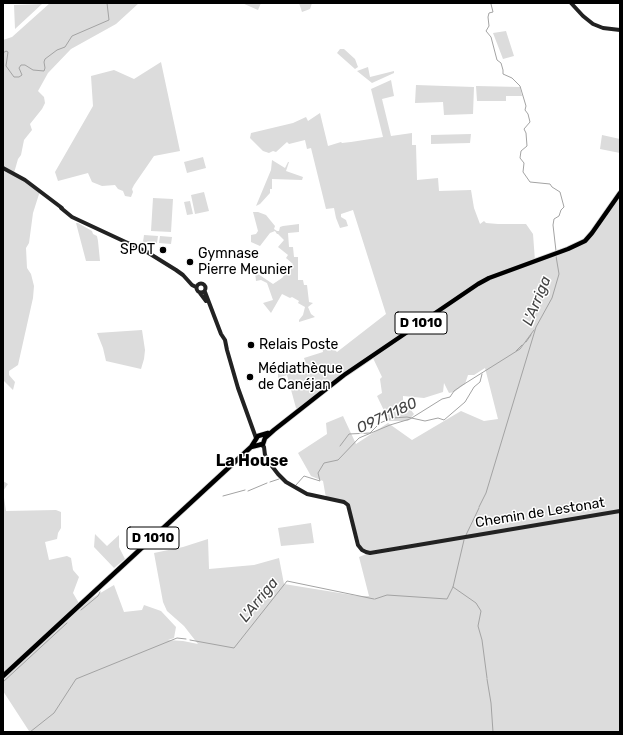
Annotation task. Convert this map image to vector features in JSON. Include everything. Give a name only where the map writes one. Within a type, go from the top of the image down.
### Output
[{"type":"main road","name":"D 1010","points":[[3,676],[251,447],[344,375],[474,286],[489,278],[578,244],[588,237],[594,230],[620,194]]},
{"type":"street","points":[[571,3],[593,24],[603,28],[620,30]]},
{"type":"street","points":[[3,168],[23,179],[76,219],[147,252],[176,270],[197,286],[198,291],[202,292],[225,340],[253,430],[261,440]]},
{"type":"street","points":[[197,286],[201,283],[203,284],[205,289],[202,292]]},
{"type":"street","name":"Chemin de Lestonat","points":[[261,440],[264,447],[265,457],[278,474],[289,484],[307,494],[344,502],[348,505],[358,545],[363,551],[370,553],[620,511]]},
{"type":"shaded area","points":[[50,3],[139,3],[116,24],[71,49],[48,73],[38,91],[44,97],[45,103],[30,124],[32,130],[24,140],[21,155],[18,159],[14,173],[40,191],[33,213],[29,243],[26,248],[27,268],[31,274],[34,286],[33,298],[18,365],[9,371],[9,375],[15,382],[13,390],[3,380],[3,40],[12,37]]},
{"type":"shaded area","points":[[242,3],[261,3],[258,10]]},
{"type":"shaded area","points":[[299,3],[312,3],[310,9],[302,12]]},
{"type":"shaded area","points":[[42,4],[15,29],[14,5]]},
{"type":"shaded area","points":[[506,31],[514,56],[503,59],[493,33]]},
{"type":"shaded area","points":[[340,49],[344,49],[355,59],[358,67],[355,69],[337,53]]},
{"type":"shaded area","points":[[161,62],[180,151],[154,156],[134,185],[131,197],[125,196],[123,191],[118,189],[115,185],[102,186],[92,182],[88,173],[58,181],[55,172],[93,106],[91,76],[114,70],[134,79]]},
{"type":"shaded area","points":[[368,67],[370,77],[394,71],[394,73],[372,83],[357,71]]},
{"type":"shaded area","points":[[391,80],[394,96],[382,99],[391,136],[412,133],[412,145],[416,145],[417,180],[438,178],[439,191],[471,190],[474,208],[480,224],[484,221],[486,223],[498,224],[526,224],[533,234],[535,261],[580,245],[620,196],[620,732],[28,732],[29,731],[3,691],[3,491],[6,511],[56,510],[61,512],[61,528],[57,539],[45,542],[49,560],[67,556],[71,558],[73,570],[79,577],[73,593],[80,605],[114,585],[124,612],[142,610],[144,605],[161,611],[176,627],[174,638],[168,640],[198,644],[184,626],[167,611],[163,602],[154,553],[183,547],[208,539],[209,569],[254,565],[279,558],[284,584],[358,596],[369,596],[359,557],[369,553],[362,550],[348,505],[326,498],[323,481],[311,476],[298,453],[327,434],[326,423],[343,416],[356,444],[388,423],[412,440],[461,411],[484,421],[498,419],[485,368],[474,375],[468,375],[465,384],[454,392],[449,393],[444,383],[443,392],[424,398],[403,396],[403,400],[414,414],[408,421],[389,421],[377,396],[382,393],[380,379],[382,377],[372,356],[299,410],[296,408],[287,375],[278,378],[278,370],[280,368],[305,361],[304,358],[323,352],[321,341],[325,340],[337,352],[386,314],[353,210],[341,214],[341,217],[346,220],[348,226],[340,228],[334,208],[326,209],[311,148],[307,149],[305,140],[289,144],[287,142],[276,152],[273,151],[269,153],[263,151],[250,138],[251,133],[293,123],[306,117],[308,121],[320,113],[328,146],[341,142],[383,137],[371,89]]},
{"type":"shaded area","points":[[416,85],[474,87],[473,114],[444,115],[443,102],[415,103]]},
{"type":"shaded area","points":[[476,86],[520,87],[522,96],[506,96],[506,101],[477,101]]},
{"type":"shaded area","points":[[471,134],[470,143],[431,144],[431,135]]},
{"type":"shaded area","points":[[602,135],[620,139],[620,153],[600,149]]},
{"type":"shaded area","points":[[203,157],[206,168],[187,173],[184,162]]},
{"type":"shaded area","points":[[272,160],[285,168],[289,162],[286,171],[303,177],[302,180],[272,179],[272,189],[270,189],[270,193],[260,204],[256,206],[271,170]]},
{"type":"shaded area","points":[[204,192],[209,211],[195,214],[191,195]]},
{"type":"shaded area","points":[[153,198],[173,199],[171,232],[151,231]]},
{"type":"shaded area","points":[[190,201],[193,214],[187,215],[184,202]]},
{"type":"shaded area","points":[[253,212],[266,215],[275,226],[274,229],[277,231],[279,231],[280,227],[283,226],[299,224],[299,232],[288,233],[289,247],[293,247],[294,257],[298,257],[298,280],[303,280],[304,285],[307,285],[309,302],[313,303],[308,307],[311,314],[315,317],[299,322],[305,307],[292,297],[290,298],[282,294],[271,313],[263,303],[273,300],[267,283],[261,280],[256,281],[255,272],[273,284],[282,278],[293,264],[286,258],[288,255],[278,247],[284,240],[275,231],[270,233],[260,246],[251,242],[251,235],[256,234],[258,231]]},
{"type":"shaded area","points":[[76,223],[92,231],[93,234],[97,236],[100,261],[86,261]]},
{"type":"shaded area","points":[[144,235],[158,236],[157,243],[143,242]]},
{"type":"shaded area","points":[[160,236],[172,237],[171,244],[159,243]]},
{"type":"shaded area","points":[[142,330],[145,350],[141,369],[106,361],[97,333]]},
{"type":"shaded area","points":[[3,481],[8,484],[3,491]]},
{"type":"shaded area","points":[[311,523],[314,543],[281,546],[278,528]]},
{"type":"shaded area","points":[[95,534],[107,546],[119,535],[119,547],[125,559],[114,568],[94,547]]},
{"type":"waterway","points":[[3,53],[6,51],[8,52],[6,66],[14,77],[19,77],[22,75],[19,68],[21,65],[25,65],[33,70],[44,71],[45,59],[57,50],[65,47],[72,36],[109,20],[107,3]]},
{"type":"waterway","name":"L'Arriga","points":[[491,4],[493,12],[489,13],[489,26],[486,31],[491,37],[497,60],[501,63],[503,74],[512,78],[520,86],[526,106],[525,110],[528,114],[530,122],[524,129],[526,133],[527,146],[521,151],[520,158],[524,163],[523,172],[530,182],[550,184],[560,192],[564,207],[559,216],[554,219],[553,225],[556,251]]},
{"type":"waterway","name":"L'Arriga","points":[[479,507],[486,493],[536,327],[552,298],[559,274],[556,256]]},
{"type":"waterway","name":"O9711180","points":[[296,485],[304,476],[320,481],[318,473],[324,463],[338,460],[359,438],[390,425],[410,419],[442,399],[450,397],[454,391],[461,386],[520,349],[534,330]]},
{"type":"waterway","name":"O9711180","points":[[526,342],[531,335]]},
{"type":"waterway","name":"O9711180","points":[[516,351],[522,345]]},
{"type":"waterway","points":[[340,446],[349,434],[370,433],[380,423],[392,418],[407,417],[425,421],[438,418],[444,420],[465,402],[474,387],[480,382],[482,374]]},
{"type":"waterway","name":"O9711180","points":[[270,482],[279,479]]},
{"type":"waterway","name":"O9711180","points":[[248,491],[267,483]]},
{"type":"waterway","name":"O9711180","points":[[223,496],[245,490]]},
{"type":"waterway","name":"L'Arriga","points":[[466,535],[479,508]]},
{"type":"waterway","name":"L'Arriga","points":[[375,599],[387,595],[447,599],[453,587],[464,540]]},
{"type":"waterway","name":"L'Arriga","points":[[190,640],[234,648],[287,581],[374,599]]},
{"type":"waterway","points":[[453,587],[476,603],[481,611],[478,626],[482,640],[487,678]]},
{"type":"waterway","points":[[81,610],[98,596],[100,592]]},
{"type":"waterway","points":[[3,682],[67,623]]},
{"type":"waterway","name":"L'Arriga","points":[[30,732],[54,713],[76,679],[177,638],[186,639]]},
{"type":"waterway","points":[[487,679],[491,703],[493,732]]},
{"type":"place","name":"SPOT","points":[[163,250]]},
{"type":"place","name":"Gymnase Pierre Meunier","points":[[190,262]]},
{"type":"place","name":"Relais Poste","points":[[251,345]]},
{"type":"place","name":"Médiathèque de Canéjan","points":[[250,377]]},
{"type":"district","name":"La House","points":[[252,461]]}]
